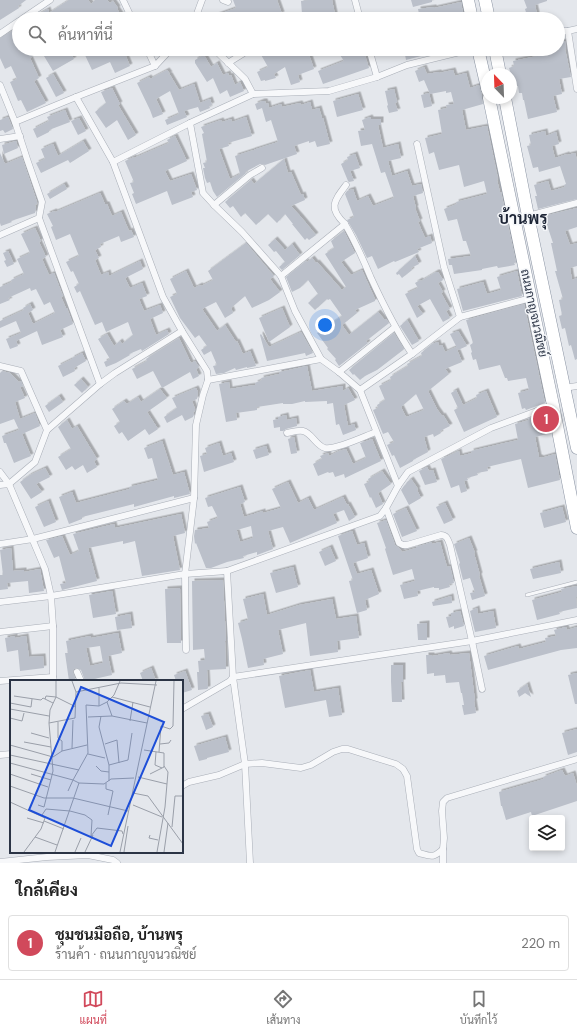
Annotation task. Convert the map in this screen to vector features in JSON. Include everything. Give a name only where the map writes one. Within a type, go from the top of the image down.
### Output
[{"type":"highway","points":[[468,0],[471,12]]},
{"type":"highway","points":[[485,0],[488,12]]},
{"type":"highway","points":[[480,56],[482,68]]},
{"type":"highway","points":[[496,56],[499,68]]},
{"type":"highway","name":"ถนนกาญจนวณิชย์","points":[[490,104],[530,298],[574,500],[577,528]]},
{"type":"highway","name":"ถนนกาญจนวณิชย์","points":[[506,104],[528,216],[577,448]]},
{"type":"street","points":[[32,12],[50,0]]},
{"type":"street","points":[[123,0],[129,12]]},
{"type":"street","points":[[198,12],[202,0]]},
{"type":"street","points":[[355,0],[358,12]]},
{"type":"street","points":[[0,34],[12,26]]},
{"type":"street","points":[[577,29],[568,31],[577,89]]},
{"type":"street","points":[[150,56],[155,66]]},
{"type":"street","points":[[15,122],[155,66],[164,56]]},
{"type":"street","points":[[221,56],[245,79],[253,94]]},
{"type":"street","points":[[228,63],[239,56]]},
{"type":"street","points":[[370,56],[376,77]]},
{"type":"street","points":[[113,162],[190,123],[253,94],[329,91],[407,66],[445,56]]},
{"type":"street","points":[[0,85],[15,122],[42,202],[39,218],[100,384]]},
{"type":"street","points":[[76,97],[113,162],[163,297],[207,371],[208,380],[196,425],[194,498],[185,574],[186,650]]},
{"type":"street","points":[[190,123],[203,192],[242,232],[281,276],[295,311],[321,359],[360,390],[398,486]]},
{"type":"street","points":[[0,139],[20,136]]},
{"type":"street","points":[[418,144],[444,267],[460,317]]},
{"type":"street","points":[[214,205],[250,175],[262,168]]},
{"type":"street","points":[[346,184],[335,199],[334,205],[340,219],[345,224],[355,241],[395,327],[412,354]]},
{"type":"street","points":[[528,216],[577,203]]},
{"type":"street","points":[[0,235],[39,218]]},
{"type":"street","points":[[281,276],[345,224]]},
{"type":"street","points":[[360,390],[412,354],[460,317],[530,298]]},
{"type":"street","points":[[339,372],[395,327]]},
{"type":"street","points":[[0,486],[9,484],[35,462],[47,430],[100,384],[182,331]]},
{"type":"street","points":[[208,380],[321,359]]},
{"type":"street","points":[[0,366],[21,371],[47,430]]},
{"type":"street","points":[[564,388],[577,386]]},
{"type":"street","points":[[0,602],[51,596],[185,574],[227,571],[380,516],[408,472],[490,428],[553,405]]},
{"type":"street","points":[[287,433],[301,431],[306,432],[323,448],[329,448],[339,446],[376,432]]},
{"type":"street","points":[[0,472],[9,484],[33,539],[45,569],[51,596],[53,626],[53,679],[26,680]]},
{"type":"street","points":[[0,544],[33,539],[194,498]]},
{"type":"street","points":[[386,508],[399,542],[402,544],[407,545],[440,535],[444,535],[446,537],[450,545],[482,689]]},
{"type":"street","points":[[227,571],[233,677],[246,764],[250,863]]},
{"type":"street","points":[[183,708],[230,681],[233,677],[472,641],[577,620]]},
{"type":"street","points":[[0,632],[53,626]]},
{"type":"street","points":[[77,672],[81,680]]},
{"type":"street","points":[[0,681],[10,681]]},
{"type":"street","points":[[183,786],[190,782],[219,775],[246,764],[262,763],[301,768],[311,765],[333,752],[348,749],[396,764],[403,769],[406,776],[416,849],[419,853],[430,856],[437,855],[443,849]]},
{"type":"street","points":[[0,755],[10,754]]},
{"type":"street","points":[[443,863],[444,838],[442,811],[443,802],[447,798],[577,759]]},
{"type":"street","points":[[0,862],[88,854],[113,860],[117,863]]},
{"type":"lane","points":[[527,595],[577,582]]},
{"type":"building","points":[[0,0],[26,0],[18,6],[19,8],[0,20]]},
{"type":"building","points":[[69,0],[88,0],[91,4],[95,0],[107,0],[110,3],[113,1],[119,12],[102,12],[51,12]]},
{"type":"building","points":[[233,0],[277,0],[281,12],[225,12],[236,8]]},
{"type":"building","points":[[332,0],[335,12],[302,12],[301,1]]},
{"type":"building","points":[[411,0],[432,0],[432,2],[413,7]]},
{"type":"building","points":[[524,0],[547,0],[535,5],[536,12],[526,12],[525,9],[527,8]]},
{"type":"building","points":[[461,2],[463,12],[419,12],[418,9],[434,8]]},
{"type":"building","points":[[12,31],[12,56],[33,56],[30,58],[39,78],[34,81],[46,103],[27,112],[21,100],[18,101],[10,82],[17,79],[11,66],[5,69],[0,58],[0,38]]},
{"type":"building","points":[[565,49],[571,77],[559,79],[562,94],[553,96],[557,112],[528,119],[522,93],[519,93],[517,86],[517,68],[509,68],[514,66],[513,61],[537,56],[565,56]]},
{"type":"building","points":[[44,56],[72,56],[74,59],[53,71]]},
{"type":"building","points":[[85,56],[126,56],[130,66],[115,73],[110,62],[92,70]]},
{"type":"building","points":[[205,56],[211,67],[217,63],[223,75],[228,73],[229,76],[231,75],[235,85],[240,82],[244,91],[230,97],[227,90],[220,94],[213,78],[207,82],[195,63],[195,60]]},
{"type":"building","points":[[262,56],[309,56],[314,69],[298,75],[300,82],[291,85],[285,67],[274,74],[276,78],[261,81],[257,72],[268,67]]},
{"type":"building","points":[[341,56],[365,56],[369,68],[323,84],[318,71],[344,61]]},
{"type":"building","points":[[405,56],[421,56],[406,60]]},
{"type":"building","points":[[424,67],[427,74],[453,70],[455,76],[466,73],[470,88],[479,85],[481,92],[481,104],[483,104],[462,110],[466,130],[487,126],[497,180],[516,262],[514,263],[515,265],[498,268],[497,266],[454,274],[452,265],[449,265],[448,259],[471,256],[466,241],[463,241],[457,219],[448,221],[444,209],[457,204],[456,202],[487,194],[484,181],[464,187],[459,165],[439,170],[434,152],[429,154],[425,138],[442,134],[438,110],[447,108],[446,105],[454,104],[451,92],[446,93],[446,91],[430,94],[424,80],[419,82],[415,71]]},
{"type":"building","points":[[167,70],[170,74],[168,75],[170,75],[179,90],[194,84],[200,103],[210,99],[212,105],[209,106],[210,108],[200,112],[198,107],[184,111],[187,117],[167,125],[165,120],[179,114],[170,91],[156,99],[163,114],[153,118],[137,83],[149,77],[150,79]]},
{"type":"building","points":[[53,74],[64,93],[56,97],[46,78]]},
{"type":"building","points":[[112,88],[120,104],[118,105],[136,135],[128,140],[117,120],[106,128],[95,112],[106,103],[101,92]]},
{"type":"building","points":[[394,89],[397,102],[395,103],[398,111],[389,113],[385,91]]},
{"type":"building","points":[[429,93],[432,106],[424,108],[421,95]]},
{"type":"building","points":[[358,94],[363,110],[337,117],[333,101]]},
{"type":"building","points":[[265,101],[266,104],[268,103],[269,108],[281,104],[282,107],[300,103],[301,105],[310,102],[312,110],[319,108],[330,144],[317,147],[315,141],[309,143],[309,141],[294,146],[297,154],[265,165],[260,164],[245,172],[246,173],[217,197],[210,182],[207,183],[205,178],[203,168],[205,168],[203,163],[207,162],[202,134],[204,133],[201,127],[221,120],[222,122],[231,119],[232,122],[246,117],[252,136],[228,143],[229,146],[219,149],[230,179],[240,174],[235,156],[278,142],[271,120],[266,122],[262,108],[257,110],[255,104]]},
{"type":"building","points":[[65,110],[70,122],[49,130],[49,132],[37,138],[33,129],[49,121],[47,117]]},
{"type":"building","points":[[8,117],[13,129],[5,133],[3,130],[0,131],[0,120]]},
{"type":"building","points":[[370,117],[371,119],[381,119],[381,125],[378,125],[383,148],[398,144],[401,158],[388,161],[392,176],[407,171],[412,186],[421,184],[423,193],[413,196],[415,208],[420,221],[418,222],[425,238],[430,236],[432,243],[417,249],[419,252],[395,262],[394,261],[378,269],[372,256],[367,258],[347,220],[354,217],[345,194],[347,191],[353,189],[357,201],[368,196],[373,206],[394,198],[385,172],[381,173],[372,144],[361,146],[358,131],[365,130],[362,120]]},
{"type":"building","points":[[79,118],[86,131],[78,135],[71,121]]},
{"type":"building","points":[[545,131],[546,136],[556,132],[559,144],[552,146],[555,158],[575,153],[577,160],[577,199],[538,209],[534,185],[548,181],[551,191],[565,187],[564,185],[566,184],[560,166],[539,172],[538,167],[533,168],[527,146],[531,145],[529,135]]},
{"type":"building","points":[[175,136],[187,161],[165,171],[170,181],[191,174],[197,190],[191,192],[193,197],[172,205],[167,191],[136,204],[130,183],[134,182],[125,161],[169,143],[167,140]]},
{"type":"building","points":[[16,141],[18,148],[4,154],[2,145]]},
{"type":"building","points":[[83,141],[89,151],[70,163],[68,160],[41,173],[36,163],[45,159],[41,149],[53,144],[58,156]]},
{"type":"building","points":[[0,153],[5,164],[22,157],[37,202],[35,205],[35,213],[1,226],[0,223]]},
{"type":"building","points":[[355,154],[360,168],[350,171],[354,181],[349,182],[341,164],[348,160],[347,157]]},
{"type":"building","points":[[284,159],[288,173],[291,172],[301,195],[303,194],[305,200],[291,206],[316,235],[309,240],[307,238],[305,240],[285,214],[277,223],[268,214],[256,225],[245,213],[241,217],[233,206],[230,208],[225,202],[251,180],[254,184]]},
{"type":"building","points":[[64,184],[67,189],[50,199],[47,194]]},
{"type":"building","points":[[100,193],[112,216],[121,212],[129,231],[131,230],[134,237],[121,242],[119,236],[100,244],[101,247],[95,250],[99,258],[95,260],[101,275],[108,272],[109,276],[140,261],[143,269],[125,278],[130,288],[142,283],[147,296],[139,299],[144,311],[160,305],[163,313],[150,319],[156,335],[167,330],[169,334],[142,351],[141,349],[129,354],[130,355],[116,363],[106,367],[104,362],[110,359],[98,339],[107,334],[114,346],[120,341],[122,344],[133,335],[128,322],[106,332],[102,322],[95,325],[80,291],[77,293],[74,287],[79,284],[73,271],[71,272],[66,262],[79,256],[70,234],[56,240],[51,227],[53,226],[47,214]]},
{"type":"building","points":[[577,208],[577,227],[565,231],[570,245],[577,243],[577,266],[570,268],[572,280],[577,278],[577,359],[575,360],[571,345],[569,346],[565,328],[562,329],[559,316],[562,315],[559,300],[563,299],[555,271],[557,271],[551,243],[553,243],[544,216]]},
{"type":"building","points":[[35,228],[41,241],[39,242],[46,257],[42,259],[49,275],[54,273],[63,296],[61,297],[73,324],[60,330],[63,337],[42,345],[37,331],[16,341],[18,346],[10,349],[6,339],[21,333],[16,321],[0,328],[0,321],[24,310],[23,308],[30,304],[33,310],[28,313],[33,324],[55,313],[50,302],[44,305],[36,289],[31,291],[30,288],[8,298],[10,300],[0,304],[0,287],[12,282],[11,280],[24,274],[17,259],[30,253],[21,234]]},
{"type":"building","points":[[344,231],[355,253],[341,262],[351,275],[362,270],[375,301],[355,310],[357,313],[342,325],[349,335],[378,312],[389,323],[366,341],[368,343],[339,366],[335,360],[336,359],[327,349],[328,348],[317,333],[342,316],[330,299],[327,299],[315,310],[308,303],[318,294],[308,280],[300,288],[292,292],[286,277],[312,258],[342,290],[346,287],[325,254],[334,248],[331,241]]},
{"type":"building","points":[[275,239],[285,250],[292,244],[300,255],[282,270],[279,267],[285,262],[276,251],[274,252],[268,245]]},
{"type":"building","points":[[246,243],[274,276],[270,279],[280,292],[269,300],[252,308],[245,296],[231,308],[233,313],[225,318],[216,302],[202,309],[217,331],[225,325],[236,342],[237,341],[243,354],[250,351],[256,366],[236,370],[235,368],[224,373],[216,374],[213,366],[217,365],[211,351],[204,355],[201,350],[207,346],[199,335],[195,338],[180,318],[170,297],[177,294],[170,279],[186,271],[194,288],[200,285],[201,286],[213,280],[208,271]]},
{"type":"building","points":[[8,251],[14,264],[7,267],[4,261],[6,260],[3,253]]},
{"type":"building","points":[[415,256],[419,264],[411,268],[412,270],[402,278],[399,274],[397,275],[396,273]]},
{"type":"building","points":[[517,271],[522,296],[463,311],[457,289],[483,282],[487,294],[501,290],[497,277]]},
{"type":"building","points":[[438,272],[443,280],[438,283],[443,292],[441,293],[450,309],[446,311],[450,318],[443,322],[430,299],[417,306],[423,314],[417,318],[405,294],[418,288],[415,283]]},
{"type":"building","points":[[524,304],[545,403],[526,410],[525,408],[522,409],[518,393],[529,390],[526,378],[508,381],[507,378],[505,378],[500,365],[479,370],[476,359],[473,360],[471,353],[470,345],[473,343],[466,320]]},
{"type":"building","points":[[282,308],[290,327],[269,342],[259,318]]},
{"type":"building","points":[[407,320],[419,341],[412,345],[400,326]]},
{"type":"building","points":[[458,331],[467,346],[458,350],[450,334]]},
{"type":"building","points":[[301,332],[313,353],[306,356],[305,353],[267,361],[261,334],[269,347]]},
{"type":"building","points":[[394,333],[404,349],[377,370],[360,380],[354,374],[353,375],[349,370]]},
{"type":"building","points":[[179,338],[191,363],[195,361],[199,367],[196,369],[199,376],[193,379],[190,372],[162,388],[153,371],[137,379],[132,369],[147,361],[146,359]]},
{"type":"building","points":[[438,342],[439,346],[442,345],[445,352],[456,347],[462,362],[445,369],[449,374],[428,391],[437,409],[450,426],[440,431],[441,433],[434,437],[433,434],[424,437],[428,452],[400,468],[387,445],[394,442],[388,432],[383,434],[373,410],[378,408],[377,405],[385,400],[379,386],[391,380],[390,377],[408,366],[407,364],[422,356],[421,353],[432,344]],"holes":[[[416,394],[424,410],[406,417],[401,407]]]},
{"type":"building","points":[[82,353],[86,361],[74,368],[75,371],[63,377],[58,366]]},
{"type":"building","points":[[307,366],[312,391],[343,386],[343,391],[348,388],[355,400],[344,405],[348,426],[354,424],[356,430],[343,435],[339,424],[336,425],[333,403],[327,404],[327,401],[305,401],[292,404],[283,403],[257,407],[257,410],[236,413],[237,420],[226,422],[219,384],[229,382],[230,389],[256,385],[255,383],[262,380],[261,378],[279,374],[279,372]]},
{"type":"building","points":[[2,371],[10,373],[19,382],[21,381],[23,386],[20,387],[25,398],[15,402],[20,419],[35,413],[40,426],[22,434],[31,456],[14,463],[2,436],[19,430],[14,419],[0,424],[0,373]]},
{"type":"building","points":[[81,379],[88,387],[82,393],[74,385]]},
{"type":"building","points":[[196,388],[198,392],[197,399],[192,401],[195,409],[193,412],[193,417],[185,421],[182,415],[167,423],[164,417],[177,408],[172,398]]},
{"type":"building","points":[[160,389],[167,398],[147,412],[158,429],[149,435],[145,429],[128,441],[122,432],[119,434],[114,426],[120,422],[112,409],[124,401],[127,404],[138,397],[141,402]]},
{"type":"building","points":[[456,390],[463,405],[477,398],[476,395],[486,391],[497,417],[464,432],[454,410],[458,408],[451,393]]},
{"type":"building","points":[[59,396],[63,402],[49,412],[45,406]]},
{"type":"building","points":[[546,412],[551,433],[535,437],[539,457],[541,458],[555,454],[560,480],[528,488],[521,459],[487,467],[488,471],[477,473],[478,475],[467,478],[468,480],[464,481],[467,491],[461,493],[459,485],[451,488],[441,459],[459,451],[460,456],[472,453],[471,451],[518,440],[515,424],[529,420],[528,419]]},
{"type":"building","points":[[286,415],[287,420],[296,418],[297,426],[283,431],[280,431],[280,427],[274,428],[273,420]]},
{"type":"building","points":[[67,420],[72,429],[77,426],[97,459],[94,461],[97,467],[87,473],[83,465],[75,470],[72,466],[66,470],[58,457],[71,449],[58,427]]},
{"type":"building","points":[[294,437],[297,453],[291,454],[288,439]]},
{"type":"building","points":[[372,439],[381,461],[345,478],[344,474],[335,477],[333,472],[328,472],[318,476],[313,464],[322,459],[320,456],[328,453],[329,456],[346,449],[353,464],[366,458],[360,443]]},
{"type":"building","points":[[162,441],[173,475],[184,472],[190,494],[174,498],[174,496],[134,507],[134,504],[82,517],[82,519],[69,524],[59,497],[72,492],[76,503],[158,480],[152,458],[148,459],[144,448]]},
{"type":"building","points":[[219,443],[223,456],[231,453],[234,462],[204,472],[200,456],[207,454],[205,448]]},
{"type":"building","points":[[266,446],[269,455],[256,459],[253,450]]},
{"type":"building","points":[[427,467],[429,471],[433,470],[437,482],[425,485],[419,471]]},
{"type":"building","points":[[45,468],[50,477],[36,484],[42,492],[31,499],[20,482],[30,475]]},
{"type":"building","points":[[382,471],[391,484],[378,493],[383,504],[376,508],[364,484],[369,482],[368,479]]},
{"type":"building","points":[[411,479],[418,489],[417,490],[421,498],[409,505],[401,490]]},
{"type":"building","points":[[288,482],[298,503],[308,498],[314,510],[343,497],[355,517],[349,521],[344,510],[333,514],[337,523],[290,543],[283,527],[268,531],[273,549],[257,555],[257,552],[243,556],[244,558],[211,568],[206,568],[196,543],[195,544],[195,530],[209,528],[207,522],[218,518],[212,506],[208,507],[205,498],[240,487],[245,502],[240,504],[244,517],[263,511],[263,513],[281,508],[272,489]],"holes":[[[251,526],[253,538],[240,542],[237,530]]]},
{"type":"building","points":[[48,501],[56,522],[44,527],[35,507]]},
{"type":"building","points":[[445,503],[453,520],[444,524],[436,507]]},
{"type":"building","points":[[562,507],[566,522],[544,528],[540,513]]},
{"type":"building","points":[[406,508],[417,531],[402,537],[393,514]]},
{"type":"building","points":[[181,514],[185,533],[173,536],[180,570],[142,576],[135,541],[123,544],[123,541],[88,548],[97,581],[62,590],[60,584],[66,583],[59,556],[54,558],[46,540],[62,536],[70,555],[79,551],[73,534],[114,524],[115,528]]},
{"type":"building","points":[[386,520],[395,545],[402,552],[432,542],[432,544],[440,542],[447,567],[450,566],[454,583],[449,584],[450,587],[439,590],[439,588],[434,587],[417,591],[418,596],[404,599],[400,585],[415,581],[412,569],[393,575],[385,549],[386,548],[377,523]]},
{"type":"building","points":[[352,531],[357,545],[364,543],[368,558],[353,563],[357,574],[371,570],[379,594],[365,600],[367,610],[357,613],[349,581],[353,580],[338,536]]},
{"type":"building","points":[[469,538],[475,553],[479,576],[485,596],[472,600],[470,593],[475,592],[470,578],[463,580],[460,563],[454,544]]},
{"type":"building","points":[[330,547],[336,561],[325,566],[319,552]]},
{"type":"building","points":[[11,548],[13,571],[24,570],[24,572],[40,569],[44,591],[29,593],[28,581],[7,583],[8,589],[0,590],[0,575],[3,575],[0,550]]},
{"type":"building","points":[[559,562],[561,573],[533,579],[530,569]]},
{"type":"building","points":[[293,567],[298,587],[276,593],[270,573]]},
{"type":"building","points":[[223,580],[226,669],[207,670],[208,688],[198,690],[198,661],[205,660],[204,649],[193,650],[192,581]]},
{"type":"building","points":[[577,586],[577,608],[559,612],[560,614],[537,620],[532,600],[562,592],[561,589]]},
{"type":"building","points":[[180,588],[181,643],[167,643],[165,589]]},
{"type":"building","points":[[112,591],[116,614],[93,618],[89,595]]},
{"type":"building","points":[[263,594],[267,615],[299,605],[332,599],[336,619],[356,616],[359,638],[337,641],[338,652],[310,656],[306,623],[278,630],[283,654],[263,659],[264,665],[248,668],[238,623],[248,620],[243,599]]},
{"type":"building","points":[[451,596],[452,603],[433,606],[432,602]]},
{"type":"building","points":[[477,608],[478,614],[493,611],[496,628],[475,632],[470,611]]},
{"type":"building","points":[[460,611],[464,626],[454,629],[454,626],[449,628],[446,617],[451,616],[451,613]]},
{"type":"building","points":[[130,614],[132,628],[117,630],[115,617]]},
{"type":"building","points":[[427,623],[427,640],[418,640],[417,624]]},
{"type":"building","points":[[566,627],[567,630],[577,627],[577,648],[561,650],[488,670],[484,656],[518,646],[519,649],[546,642],[545,638],[556,636],[554,630]]},
{"type":"building","points":[[118,633],[122,653],[108,656],[112,675],[94,680],[85,680],[81,670],[77,668],[74,669],[73,672],[76,680],[69,680],[65,653],[68,653],[66,641],[90,636],[91,638]],"holes":[[[100,646],[103,663],[90,666],[86,648]]]},
{"type":"building","points":[[15,636],[15,638],[26,636],[29,657],[43,656],[44,668],[20,671],[18,650],[7,652],[5,638]]},
{"type":"building","points":[[449,653],[450,655],[469,653],[476,713],[464,715],[462,705],[464,705],[459,682],[446,683],[445,675],[434,676],[434,673],[427,674],[426,655],[432,656]]},
{"type":"building","points":[[391,665],[403,665],[403,682],[401,682],[402,702],[392,702]]},
{"type":"building","points":[[151,668],[156,680],[143,680],[140,673]]},
{"type":"building","points":[[310,670],[314,692],[338,688],[342,715],[329,717],[326,700],[285,708],[279,676]]},
{"type":"building","points":[[185,671],[192,690],[183,693],[183,680],[176,680],[174,675]]},
{"type":"building","points":[[577,673],[577,704],[575,704],[568,675]]},
{"type":"building","points":[[527,684],[531,697],[525,693],[519,697],[517,691]]},
{"type":"building","points":[[208,714],[213,727],[206,730],[201,716]]},
{"type":"building","points":[[577,729],[577,752],[568,755],[562,733]]},
{"type":"building","points":[[225,737],[229,752],[199,761],[194,746]]},
{"type":"building","points":[[562,770],[565,776],[573,773],[577,786],[577,801],[535,815],[532,815],[531,812],[506,820],[501,806],[499,792],[544,779],[543,777]]},
{"type":"place","name":"ชุมชนมือถือ, บ้านพรุ","points":[[546,419]]},
{"type":"district","name":"บ้านพรุ","points":[[523,218]]}]
